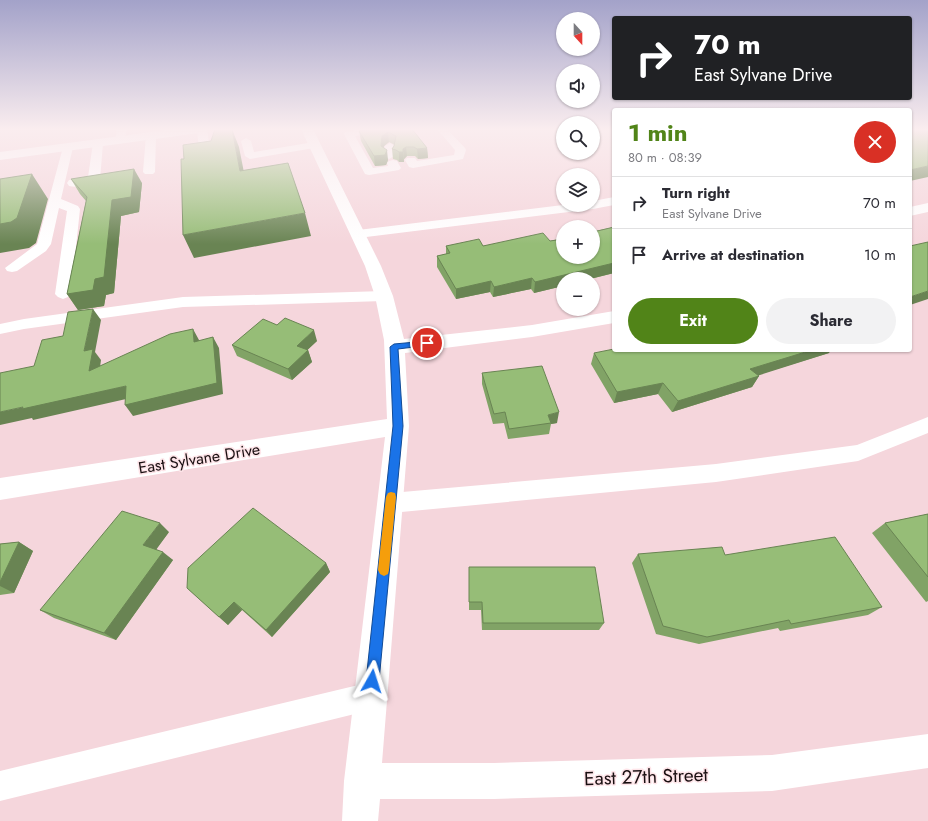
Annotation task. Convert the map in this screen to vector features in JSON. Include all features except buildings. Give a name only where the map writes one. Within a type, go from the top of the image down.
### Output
[{"type":"street","points":[[325,167],[373,266],[384,296],[394,347],[398,426],[362,781],[360,821]]},
{"type":"street","points":[[912,211],[928,207]]},
{"type":"street","points":[[394,347],[501,335],[572,325],[612,317]]},
{"type":"street","name":"East Sylvane Drive","points":[[0,489],[398,426]]},
{"type":"street","name":"East 27th Street","points":[[362,781],[494,781],[772,773],[928,751]]},
{"type":"lane","points":[[12,268],[41,248],[44,244],[63,167]]},
{"type":"lane","points":[[58,186],[94,180],[95,167]]},
{"type":"lane","points":[[149,167],[149,172]]},
{"type":"lane","points":[[54,201],[74,209],[63,294]]},
{"type":"lane","points":[[600,204],[612,201]]},
{"type":"lane","points":[[358,234],[556,209]]},
{"type":"lane","points":[[0,329],[24,324],[183,302],[384,296]]},
{"type":"lane","points":[[391,503],[716,473],[858,453],[928,425]]},
{"type":"lane","points":[[0,786],[371,696]]},
{"type":"slow traffic","points":[[384,570],[391,497]]},
{"type":"route","points":[[372,681],[398,426],[394,347],[427,343]]}]
